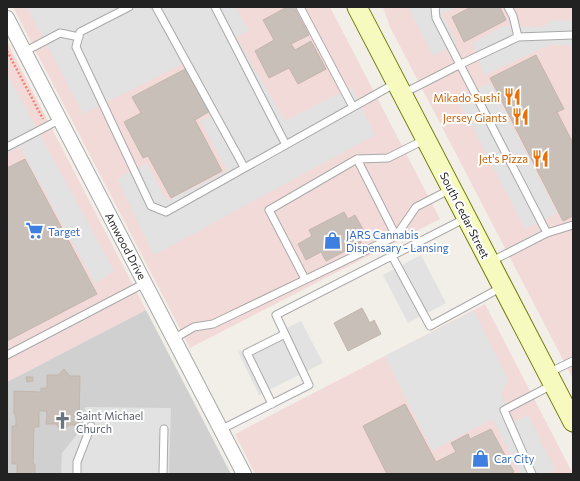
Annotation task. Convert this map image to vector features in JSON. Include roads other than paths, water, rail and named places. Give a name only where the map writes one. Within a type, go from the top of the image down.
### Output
[{"type":"main road","name":"South Cedar Street","points":[[357,7],[573,422]]},
{"type":"street","name":"Amwood Drive","points":[[7,18],[145,283],[172,339],[244,474]]},
{"type":"lane","points":[[129,7],[80,32],[76,47],[152,206],[166,212],[353,107],[461,64],[518,37],[573,35]]},
{"type":"lane","points":[[156,7],[244,167]]},
{"type":"lane","points":[[215,7],[286,145]]},
{"type":"lane","points":[[300,7],[353,107]]},
{"type":"lane","points":[[436,7],[436,18],[547,232]]},
{"type":"lane","points":[[508,7],[513,16],[518,37]]},
{"type":"lane","points":[[24,52],[60,34],[79,37]]},
{"type":"lane","points":[[7,147],[59,120]]},
{"type":"lane","points":[[305,279],[269,210],[357,159],[388,158],[426,139]]},
{"type":"lane","points":[[357,159],[396,236]]},
{"type":"lane","points":[[172,339],[194,327],[213,324],[396,236],[416,207],[452,189]]},
{"type":"lane","points":[[220,430],[309,385],[276,315],[467,218]]},
{"type":"lane","points":[[490,262],[547,232],[573,225]]},
{"type":"lane","points":[[392,256],[430,326],[503,287]]},
{"type":"lane","points":[[7,355],[145,283]]},
{"type":"lane","points":[[272,404],[247,353],[285,334]]},
{"type":"lane","points":[[532,474],[504,410],[550,379],[573,361]]},
{"type":"lane","points":[[76,474],[77,462],[91,426]]},
{"type":"lane","points":[[163,474],[164,429]]},
{"type":"place","name":"Mikado Sushi","points":[[513,97]]},
{"type":"place","name":"Jersey Giants","points":[[520,117]]},
{"type":"place","name":"Jet's Pizza","points":[[541,158]]},
{"type":"place","name":"Target","points":[[35,231]]},
{"type":"place","name":"JARS Cannabis Dispensary - Lansing","points":[[333,240]]},
{"type":"place","name":"Saint Michael Church","points":[[63,421]]},
{"type":"place","name":"Car City","points":[[481,458]]}]
